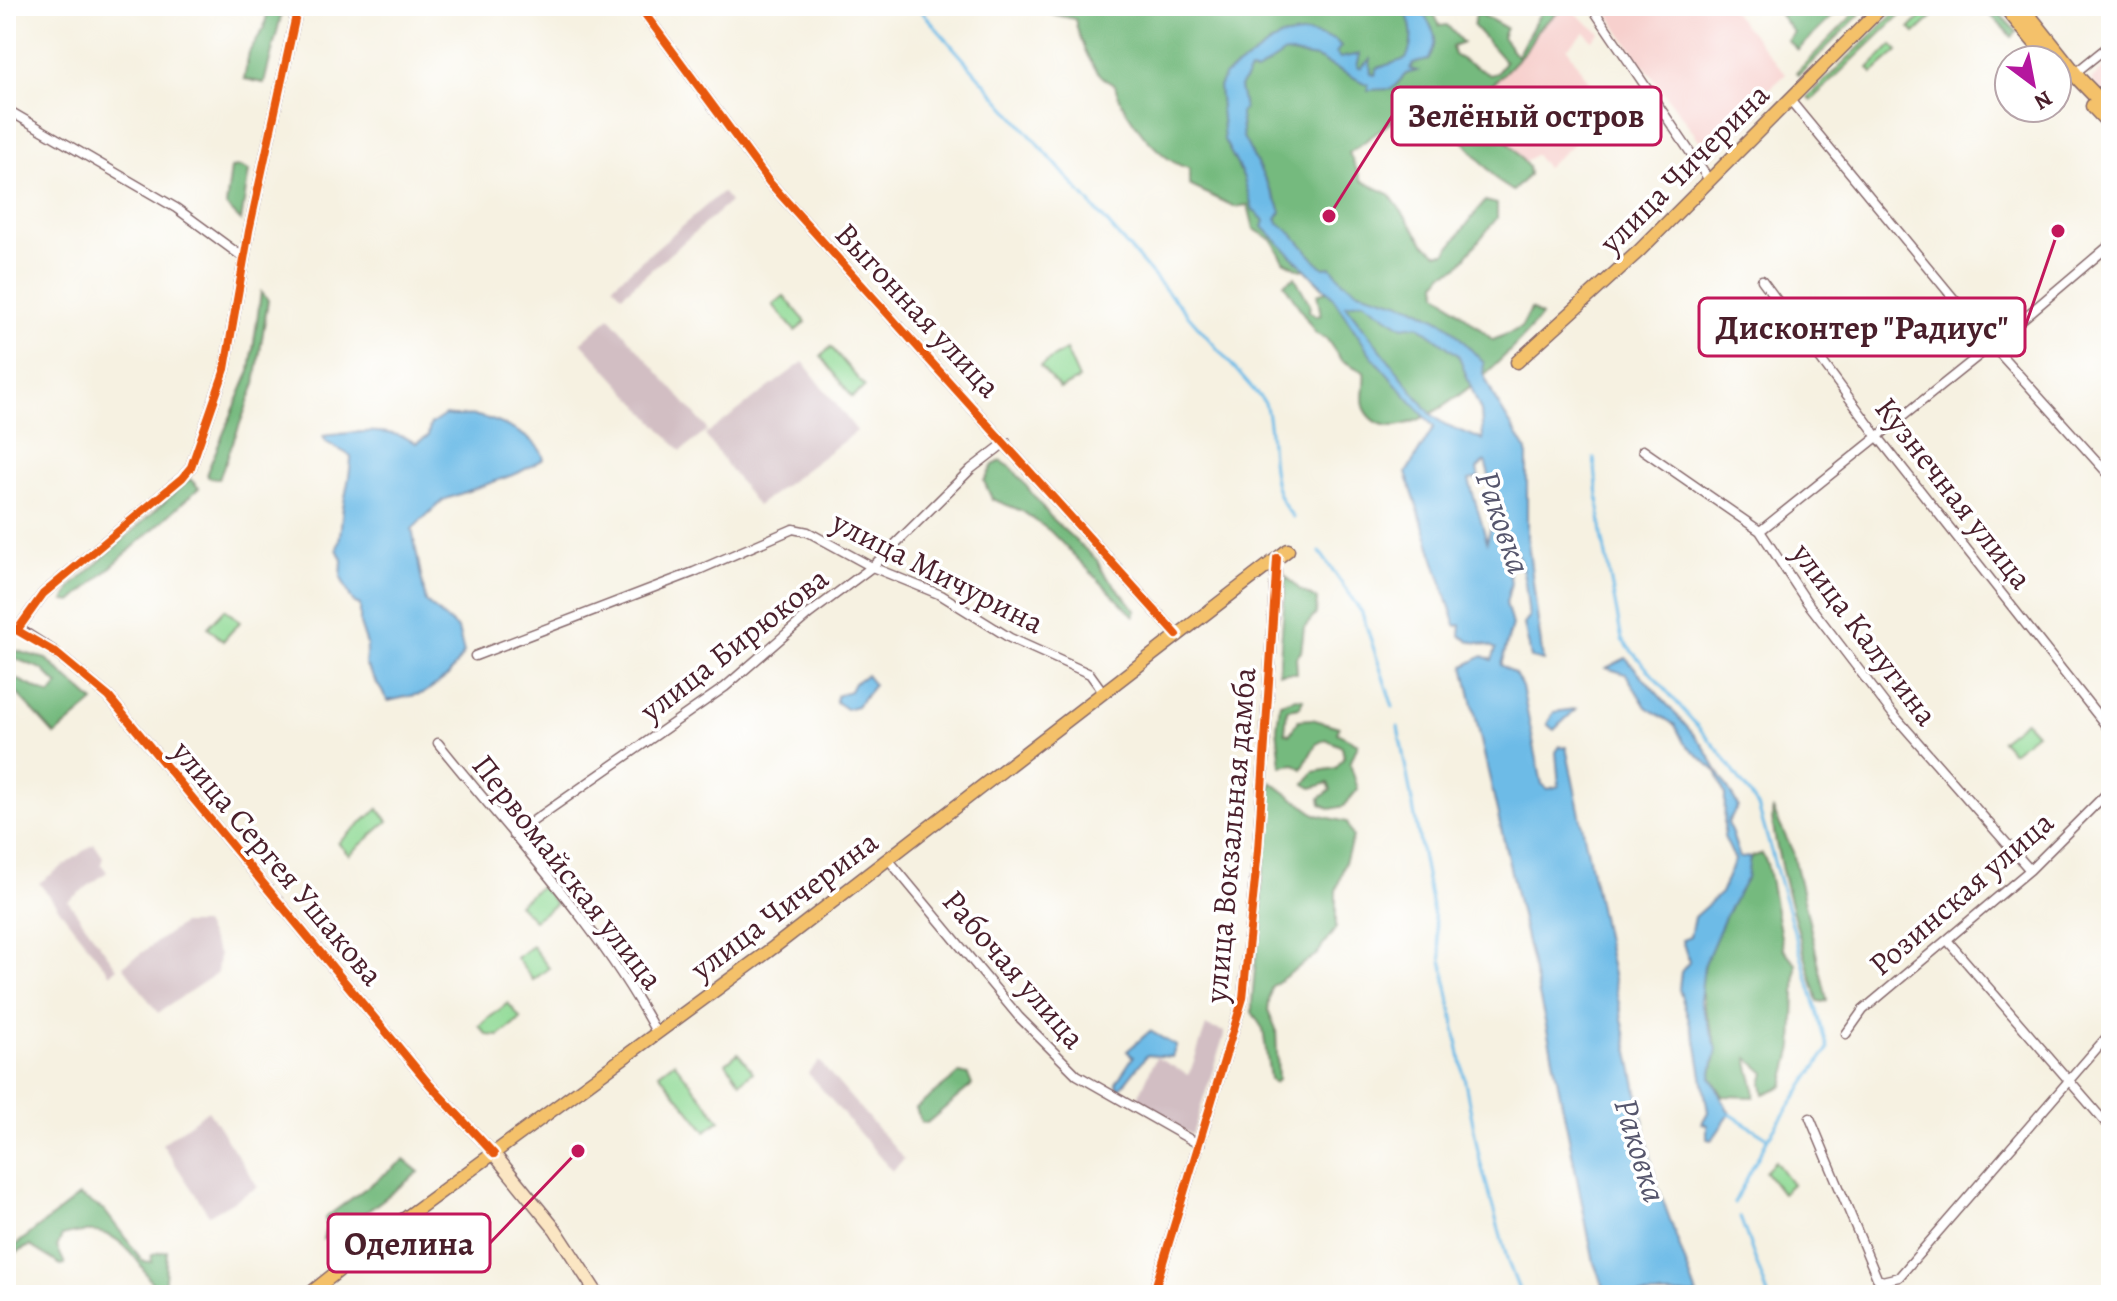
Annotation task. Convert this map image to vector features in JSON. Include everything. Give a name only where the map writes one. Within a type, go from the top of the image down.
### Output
[{"type":"highway","points":[[2005,6],[2037,44]]},
{"type":"highway","points":[[2021,6],[2048,44]]},
{"type":"highway","points":[[2073,78],[2111,112]]},
{"type":"highway","points":[[2073,78],[2111,125]]},
{"type":"main road","name":"улица Чичерина","points":[[1517,362],[1640,250],[1883,6]]},
{"type":"main road","name":"улица Чичерина","points":[[308,1295],[888,859],[1288,550]]},
{"type":"main road","name":"улица Сергея Ушакова","points":[[494,1154],[555,1229],[598,1295]]},
{"type":"street","points":[[18,629],[43,594],[182,478],[191,467],[225,369],[244,258],[298,6]]},
{"type":"street","name":"Выгонная улица","points":[[639,6],[770,183],[1177,635]]},
{"type":"street","points":[[1595,8],[1709,180]]},
{"type":"street","points":[[2073,76],[2111,44]]},
{"type":"street","points":[[1790,100],[1992,345],[2111,477]]},
{"type":"street","points":[[6,109],[176,208],[244,258]]},
{"type":"street","points":[[1760,531],[1992,345],[2111,244]]},
{"type":"street","name":"Кузнечная улица","points":[[1762,280],[1878,437],[2111,732]]},
{"type":"street","name":"улица Бирюкова","points":[[513,835],[725,687],[809,614],[872,567],[971,469],[1006,442]]},
{"type":"street","name":"улица Калугина","points":[[1643,450],[1760,531],[1807,602],[1892,713],[2030,870]]},
{"type":"street","name":"улица Мичурина","points":[[475,656],[694,572],[793,529],[816,535],[872,567],[941,595],[1010,638],[1090,674],[1103,692]]},
{"type":"street","name":"улица Вокзальная дамба","points":[[1153,1295],[1243,998],[1258,850],[1277,558]]},
{"type":"street","name":"улица Сергея Ушакова","points":[[6,624],[56,653],[109,697],[430,1085],[494,1154]]},
{"type":"street","name":"Первомайская улица","points":[[438,743],[631,986],[657,1034]]},
{"type":"street","name":"Розинская улица","points":[[1846,1034],[1863,1010],[2030,870],[2111,789]]},
{"type":"street","name":"Рабочая улица","points":[[888,859],[1019,1017],[1077,1075],[1129,1108],[1200,1145]]},
{"type":"street","points":[[1947,940],[2111,1129]]},
{"type":"street","points":[[1810,1118],[1877,1278],[1882,1281],[1902,1275],[2111,1032]]},
{"type":"shaded area","points":[[1566,6],[1600,33],[1592,40],[1585,32],[1567,48],[1599,97],[1606,91],[1618,104],[1546,168],[1535,154],[1525,162],[1476,102],[1527,49],[1537,31]]},
{"type":"shaded area","points":[[1613,6],[1728,6],[1786,74],[1705,148],[1621,34],[1607,12]]},
{"type":"shaded area","points":[[2111,63],[2111,102],[2091,80]]},
{"type":"shaded area","points":[[722,192],[730,202],[622,295],[613,285]]},
{"type":"shaded area","points":[[610,317],[706,427],[707,431],[681,451],[581,342]]},
{"type":"shaded area","points":[[803,362],[857,431],[757,506],[705,435]]},
{"type":"shaded area","points":[[94,844],[103,857],[101,864],[107,872],[68,901],[117,968],[110,974],[39,883]]},
{"type":"shaded area","points":[[182,924],[203,924],[219,955],[217,973],[158,1013],[123,966]]},
{"type":"shaded area","points":[[1206,1026],[1225,1032],[1192,1135],[1136,1102],[1156,1057],[1189,1075]]},
{"type":"shaded area","points":[[819,1061],[904,1159],[892,1171],[808,1073]]},
{"type":"shaded area","points":[[208,1110],[258,1187],[209,1215],[162,1144]]},
{"type":"green space","points":[[269,6],[280,6],[282,12],[264,83],[244,79],[249,52],[264,28]]},
{"type":"green space","points":[[1039,6],[1430,6],[1440,26],[1447,25],[1463,43],[1452,47],[1454,55],[1490,75],[1497,73],[1505,61],[1473,25],[1477,12],[1506,28],[1502,37],[1517,56],[1544,6],[1566,6],[1537,30],[1527,49],[1476,102],[1528,167],[1529,175],[1513,191],[1499,182],[1425,97],[1349,153],[1362,181],[1389,194],[1425,244],[1437,253],[1445,253],[1485,201],[1497,204],[1497,218],[1457,268],[1444,273],[1437,282],[1438,293],[1493,340],[1521,328],[1531,309],[1541,316],[1485,375],[1457,397],[1403,425],[1381,424],[1365,409],[1364,372],[1341,360],[1326,338],[1316,334],[1284,283],[1295,277],[1310,305],[1309,311],[1316,316],[1321,315],[1317,294],[1326,291],[1305,269],[1284,261],[1272,240],[1254,229],[1248,205],[1235,207],[1189,185],[1189,168],[1166,157],[1155,147],[1125,109],[1115,85],[1107,81],[1094,66],[1075,19],[1052,14]]},
{"type":"green space","points":[[1791,6],[1843,6],[1798,50],[1787,40],[1794,33],[1780,15]]},
{"type":"green space","points":[[1902,6],[1909,6],[1811,100],[1808,97]]},
{"type":"green space","points":[[1932,6],[1944,6],[1915,33],[1910,28]]},
{"type":"green space","points":[[1982,6],[1992,6],[2017,32],[2012,37]]},
{"type":"green space","points":[[1857,11],[1860,14],[1799,75],[1797,72]]},
{"type":"green space","points":[[1892,45],[1898,51],[1873,73],[1869,68]]},
{"type":"green space","points":[[240,167],[249,171],[241,221],[226,206],[231,168]]},
{"type":"green space","points":[[261,292],[268,300],[255,384],[219,479],[208,477],[207,472],[250,371]]},
{"type":"green space","points":[[784,296],[806,322],[795,331],[773,305]]},
{"type":"green space","points":[[831,347],[865,387],[852,397],[821,356]]},
{"type":"green space","points":[[1066,350],[1079,379],[1060,389],[1040,366]]},
{"type":"green space","points":[[1001,461],[1012,468],[1053,520],[1097,560],[1102,571],[1136,610],[1134,616],[1050,531],[1022,511],[992,499],[984,481],[993,465]]},
{"type":"green space","points":[[190,479],[199,488],[72,602],[64,601],[72,586]]},
{"type":"green space","points":[[1286,576],[1300,590],[1317,599],[1316,614],[1304,628],[1301,652],[1296,657],[1297,673],[1279,673]]},
{"type":"green space","points":[[225,609],[240,622],[223,641],[208,627]]},
{"type":"green space","points":[[6,648],[46,659],[94,702],[55,735],[7,682],[6,674],[50,695],[58,685],[42,669],[6,655]]},
{"type":"green space","points":[[1303,699],[1300,707],[1287,709],[1285,733],[1290,734],[1298,720],[1312,719],[1339,727],[1337,733],[1358,744],[1350,764],[1358,789],[1344,806],[1331,809],[1321,804],[1320,798],[1331,790],[1328,783],[1312,788],[1305,784],[1313,772],[1336,768],[1344,757],[1342,747],[1326,739],[1316,744],[1302,769],[1295,764],[1281,766],[1277,728],[1280,703]]},
{"type":"green space","points":[[2025,721],[2036,733],[2012,752],[2001,740]]},
{"type":"green space","points":[[1271,782],[1317,815],[1347,822],[1353,837],[1336,891],[1336,928],[1317,954],[1271,987],[1268,1010],[1276,1029],[1278,1080],[1274,1083],[1270,1079],[1263,1029],[1252,1012]]},
{"type":"green space","points":[[378,809],[388,821],[349,855],[338,843]]},
{"type":"green space","points":[[1773,810],[1793,852],[1827,1000],[1823,1002],[1818,1001],[1790,901],[1776,843]]},
{"type":"green space","points":[[1762,854],[1767,863],[1783,948],[1796,964],[1793,1047],[1783,1086],[1764,1094],[1762,1084],[1765,1073],[1748,1058],[1754,1097],[1723,1096],[1711,1077],[1716,1046],[1702,999],[1702,979],[1708,952],[1747,872],[1750,857]]},
{"type":"green space","points":[[541,886],[556,904],[534,920],[518,904]]},
{"type":"green space","points":[[532,946],[549,968],[533,980],[516,958]]},
{"type":"green space","points":[[508,1003],[521,1019],[499,1036],[487,1035],[479,1026]]},
{"type":"green space","points":[[738,1053],[753,1072],[740,1082],[726,1063]]},
{"type":"green space","points":[[674,1062],[720,1120],[706,1131],[659,1073]]},
{"type":"green space","points":[[960,1073],[968,1075],[972,1085],[927,1123],[921,1122],[916,1108]]},
{"type":"green space","points":[[404,1160],[419,1172],[339,1233],[323,1239],[327,1226],[325,1218]]},
{"type":"green space","points":[[1775,1161],[1792,1184],[1782,1193],[1765,1171]]},
{"type":"green space","points":[[79,1196],[104,1210],[143,1261],[151,1262],[152,1254],[167,1251],[164,1293],[152,1283],[132,1253],[106,1234],[86,1232],[62,1236],[57,1247],[65,1264],[61,1265],[30,1246],[17,1252],[12,1248]]},
{"type":"water","name":"Раковка","points":[[1400,6],[1420,6],[1434,32],[1435,43],[1429,60],[1413,63],[1410,69],[1417,71],[1406,74],[1392,89],[1368,90],[1368,85],[1317,58],[1285,53],[1256,72],[1250,71],[1240,87],[1244,108],[1240,113],[1243,137],[1278,204],[1281,212],[1276,218],[1279,223],[1324,268],[1331,267],[1343,281],[1359,291],[1412,306],[1447,324],[1484,363],[1483,373],[1495,399],[1527,451],[1527,535],[1543,661],[1531,658],[1524,624],[1529,618],[1523,572],[1513,547],[1505,546],[1511,583],[1506,603],[1512,625],[1501,665],[1515,674],[1522,687],[1542,784],[1548,789],[1559,786],[1556,752],[1560,746],[1566,747],[1655,1178],[1697,1295],[1607,1295],[1594,1263],[1550,1043],[1464,666],[1483,656],[1492,660],[1496,649],[1460,635],[1461,625],[1456,626],[1406,473],[1434,427],[1373,358],[1331,295],[1263,227],[1265,221],[1253,210],[1243,176],[1224,140],[1219,87],[1224,76],[1280,37],[1308,33],[1335,40],[1341,46],[1336,53],[1340,58],[1360,54],[1357,67],[1361,68],[1370,59],[1371,74],[1375,75],[1377,68],[1406,59],[1411,31]],"holes":[[[1363,301],[1403,327],[1418,325],[1458,355],[1481,412],[1483,440],[1444,424],[1431,414],[1346,305]],[[1485,461],[1494,494],[1489,498],[1492,522],[1487,541],[1469,480],[1479,478],[1477,469]]]},
{"type":"water","points":[[445,415],[469,415],[495,421],[526,437],[541,451],[544,459],[518,473],[443,500],[412,529],[426,602],[458,629],[464,653],[448,676],[424,693],[388,701],[365,664],[367,645],[360,624],[360,605],[353,602],[341,578],[342,560],[337,549],[351,456],[326,442],[323,436],[383,432],[416,443],[428,436],[430,425]]},
{"type":"water","points":[[1626,658],[1703,745],[1738,806],[1728,822],[1740,858],[1750,857],[1747,878],[1726,915],[1704,966],[1700,1001],[1717,1049],[1711,1077],[1730,1114],[1712,1140],[1707,1139],[1707,1125],[1702,1123],[1708,1112],[1697,1046],[1679,989],[1681,972],[1689,962],[1682,940],[1690,937],[1694,917],[1721,893],[1735,860],[1724,837],[1725,795],[1716,771],[1684,743],[1675,725],[1646,707],[1626,674],[1606,668]]},
{"type":"water","points":[[866,675],[874,685],[857,706],[846,709],[836,702],[836,696],[850,691],[854,683]]},
{"type":"water","points":[[1576,709],[1554,730],[1547,724],[1554,712]]},
{"type":"water","points":[[1150,1031],[1176,1046],[1172,1057],[1147,1055],[1119,1090],[1116,1083],[1133,1057],[1127,1051]]},
{"type":"waterway","points":[[917,6],[1265,403],[1274,477],[1284,504],[1293,517]]},
{"type":"waterway","points":[[1594,458],[1602,535],[1622,640],[1720,752],[1758,806],[1828,1049],[1768,1138],[1730,1114]]},
{"type":"waterway","points":[[1320,552],[1362,613],[1393,707]]},
{"type":"waterway","points":[[1398,727],[1480,1161],[1508,1262],[1521,1295]]},
{"type":"waterway","points":[[1734,1203],[1768,1138]]},
{"type":"waterway","points":[[1740,1217],[1768,1295]]},
{"type":"cycle path","points":[[18,629],[43,594],[182,478],[191,467],[225,369],[249,231],[298,6]]},
{"type":"cycle path","points":[[639,6],[770,183],[1177,635]]},
{"type":"cycle path","points":[[1153,1295],[1243,998],[1258,850],[1277,558]]},
{"type":"cycle path","points":[[6,624],[56,653],[109,697],[430,1085],[494,1154]]},
{"type":"place","name":"Зелёный остров","points":[[1329,216]]},
{"type":"place","name":"Дисконтер \"Радиус\"","points":[[2058,231]]},
{"type":"place","name":"Оделина","points":[[578,1151]]}]
